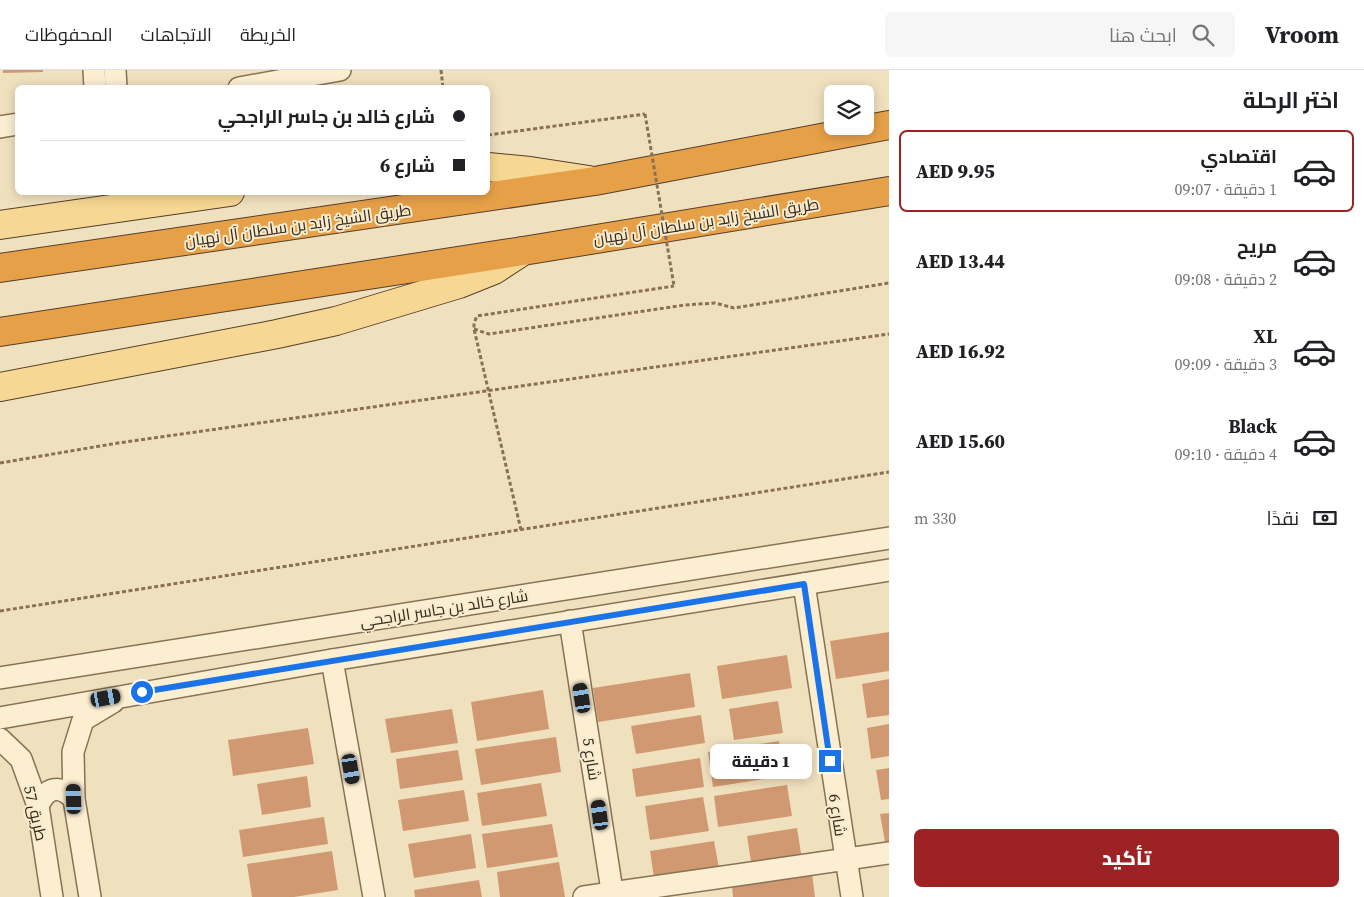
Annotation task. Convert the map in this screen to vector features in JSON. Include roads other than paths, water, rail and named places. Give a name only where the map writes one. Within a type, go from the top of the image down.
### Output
[{"type":"highway","name":"طريق الشيخ زايد بن سلطان آل نهيان","points":[[0,268],[596,181],[889,125]]},
{"type":"highway","name":"طريق الشيخ زايد بن سلطان آل نهيان","points":[[0,332],[523,251],[889,191]]},
{"type":"main road","name":"طريق الشيخ زايد بن سلطان آل نهيان","points":[[490,167],[555,174],[596,181]]},
{"type":"main road","points":[[0,225],[209,195]]},
{"type":"main road","name":"طريق الشيخ زايد بن سلطان آل نهيان","points":[[0,387],[268,336],[336,321],[459,284],[494,270],[523,251]]},
{"type":"street","points":[[94,70],[95,85]]},
{"type":"street","points":[[115,70],[116,85]]},
{"type":"street","points":[[256,85],[340,70]]},
{"type":"street","points":[[0,127],[15,124]]},
{"type":"street","name":"شارع خالد بن جاسر الراجحي","points":[[0,678],[889,538]]},
{"type":"street","name":"شارع خالد بن جاسر الراجحي","points":[[0,718],[332,660],[889,570]]},
{"type":"street","name":"شارع 6","points":[[804,584],[852,897]]},
{"type":"street","name":"شارع 5","points":[[570,621],[613,895]]},
{"type":"street","points":[[332,660],[374,897]]},
{"type":"street","points":[[90,897],[74,799],[73,752],[84,720],[123,695]]},
{"type":"street","name":"طريق 57","points":[[0,739],[22,759],[38,806],[52,897]]},
{"type":"street","points":[[38,806],[42,797],[49,791],[58,789],[68,792],[74,799]]},
{"type":"street","points":[[584,897],[613,895],[889,853]]}]
